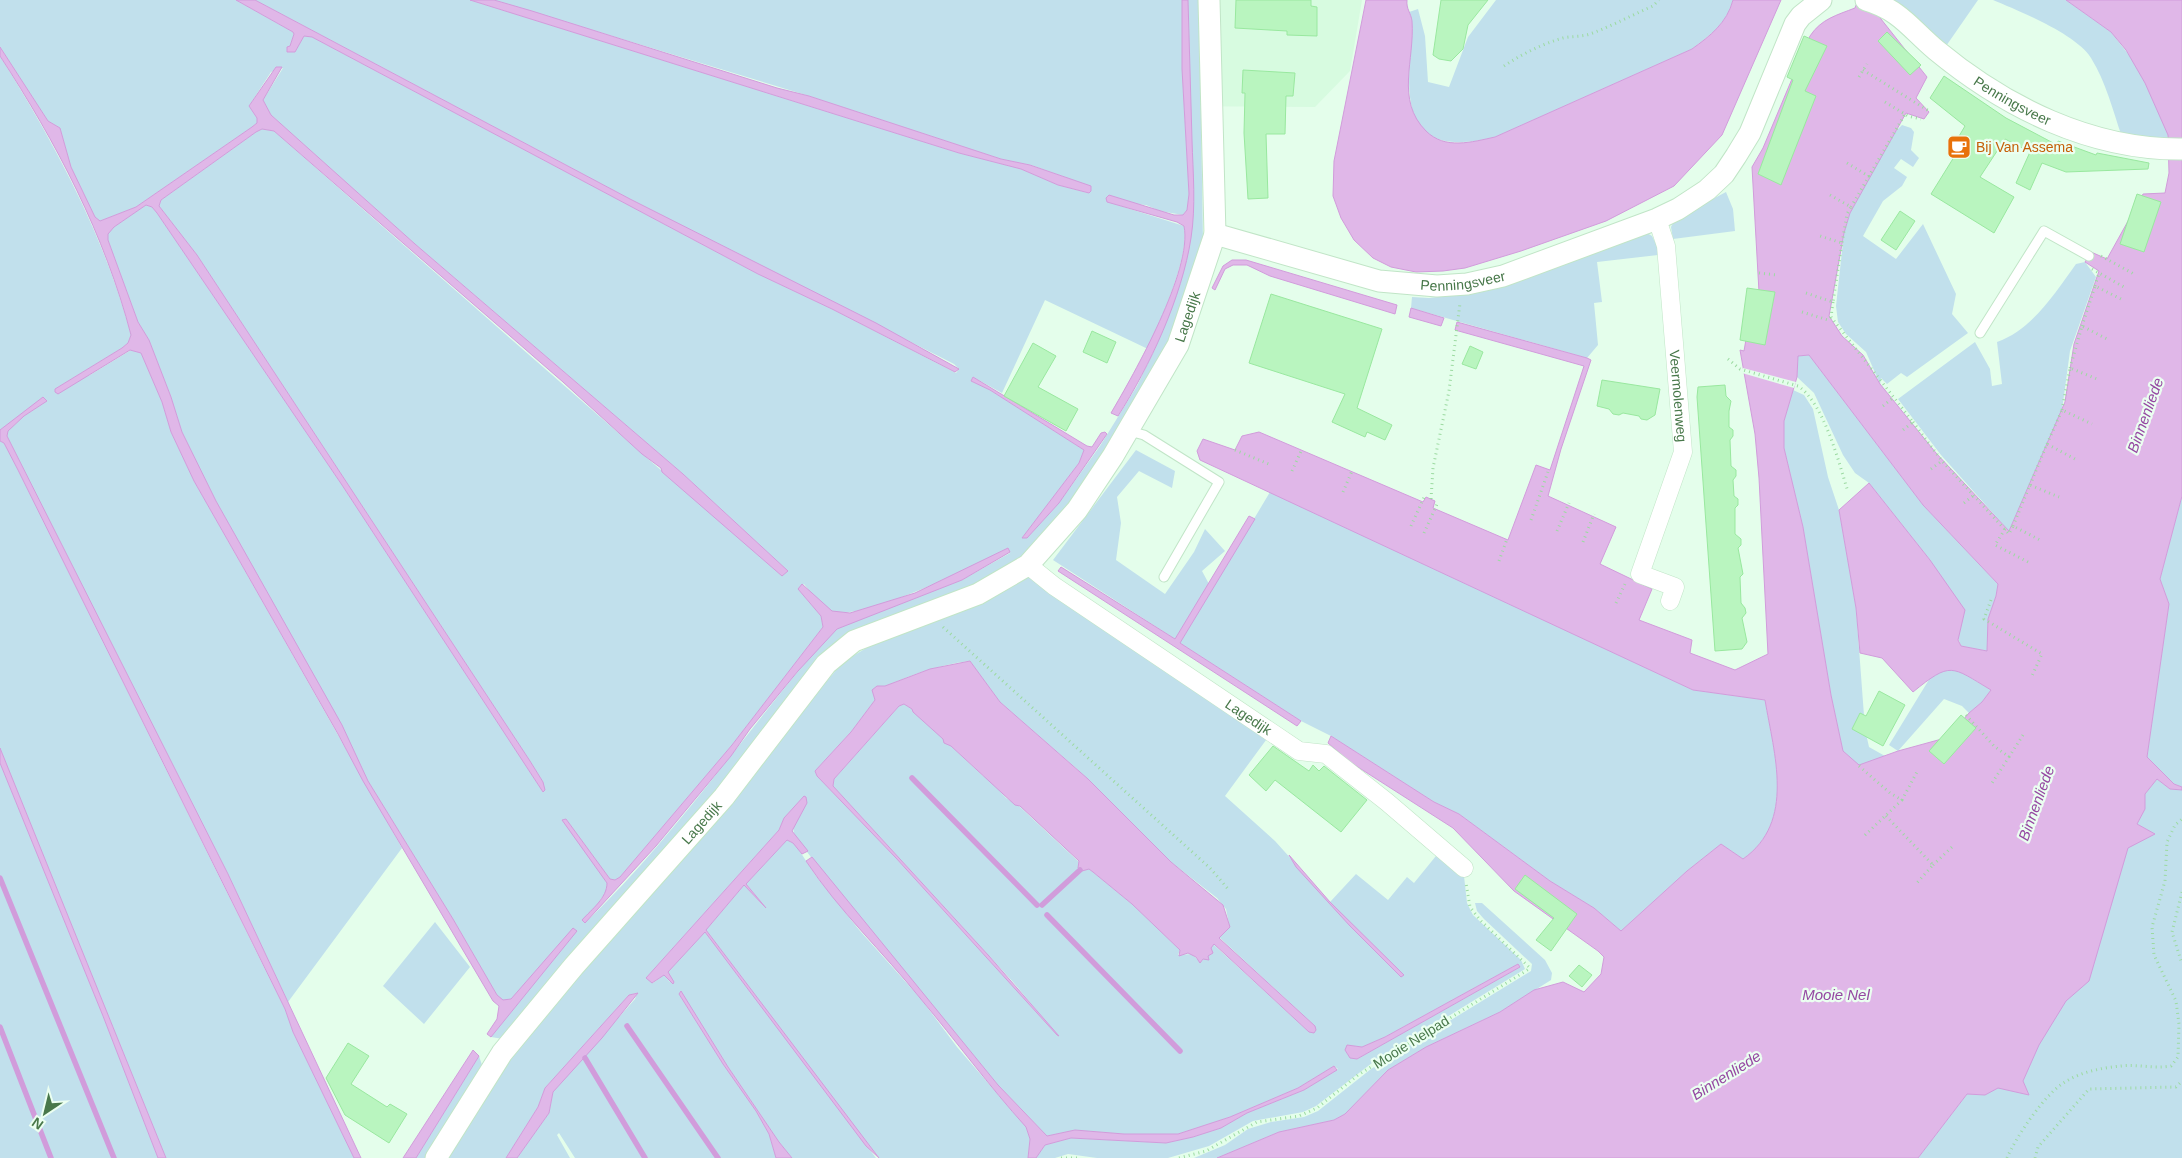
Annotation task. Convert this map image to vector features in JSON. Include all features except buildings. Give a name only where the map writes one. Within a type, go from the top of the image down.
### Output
[{"type":"street","points":[[1209,0],[1215,234]]},
{"type":"street","name":"Penningsveer","points":[[1215,234],[1380,281],[1437,286],[1467,284],[1503,276],[1657,218],[1678,209],[1707,190],[1724,174],[1750,133],[1795,24],[1801,16],[1821,0]]},
{"type":"street","name":"Penningsveer","points":[[1875,3],[1894,11],[1937,50],[2021,108],[2080,132],[2135,146],[2173,149]]},
{"type":"street","name":"Veermolenweg","points":[[1657,218],[1666,246],[1683,452],[1640,574],[1675,587],[1670,601]]},
{"type":"street","name":"Lagedijk","points":[[436,1158],[502,1053],[574,966],[724,797],[826,664],[854,641],[978,594],[1028,565],[1077,510],[1129,431],[1178,345],[1215,234]]},
{"type":"street","name":"Lagedijk","points":[[1028,565],[1054,586],[1299,751],[1326,754],[1387,802],[1464,868]]},
{"type":"lane","points":[[1980,333],[2044,231],[2089,256]]},
{"type":"lane","points":[[1129,431],[1144,435],[1219,482],[1164,577]]},
{"type":"path","points":[[1504,66],[1520,55],[1542,45],[1564,38],[1587,35],[1608,27],[1653,6],[1659,0]]},
{"type":"path","points":[[1859,77],[1866,64]]},
{"type":"path","points":[[1863,70],[1929,111]]},
{"type":"path","points":[[1885,102],[1905,114],[1921,119]]},
{"type":"path","points":[[1905,114],[1847,214],[1831,317],[1942,461],[2009,534],[2062,410],[2070,368],[2099,273]]},
{"type":"path","points":[[1847,163],[1870,177]]},
{"type":"path","points":[[1830,195],[1851,207]]},
{"type":"path","points":[[1817,235],[1842,243]]},
{"type":"path","points":[[2100,256],[2134,274]]},
{"type":"path","points":[[2091,268],[2124,287]]},
{"type":"path","points":[[1759,273],[1777,274]]},
{"type":"path","points":[[2095,286],[2120,299]]},
{"type":"path","points":[[1806,293],[1833,302]]},
{"type":"path","points":[[1802,312],[1828,320],[1831,317]]},
{"type":"path","points":[[1430,499],[1433,468],[1449,390],[1459,317]]},
{"type":"path","points":[[2082,326],[2107,339]]},
{"type":"path","points":[[1728,359],[1740,369],[1798,386],[1806,391],[1820,414],[1848,492]]},
{"type":"path","points":[[2070,368],[2097,380]]},
{"type":"path","points":[[1883,406],[1894,397]]},
{"type":"path","points":[[2062,410],[2092,424]]},
{"type":"path","points":[[1903,430],[1913,422]]},
{"type":"path","points":[[2047,444],[2076,459]]},
{"type":"path","points":[[1292,471],[1302,449]]},
{"type":"path","points":[[1234,450],[1271,466]]},
{"type":"path","points":[[1931,470],[1942,461]]},
{"type":"path","points":[[1531,520],[1549,469]]},
{"type":"path","points":[[1342,492],[1352,471]]},
{"type":"path","points":[[2030,485],[2058,498]]},
{"type":"path","points":[[1411,526],[1425,495]]},
{"type":"path","points":[[1964,504],[1974,495]]},
{"type":"path","points":[[1424,532],[1438,502]]},
{"type":"path","points":[[1557,531],[1569,503]]},
{"type":"path","points":[[1582,542],[1594,514]]},
{"type":"path","points":[[2013,526],[2040,540]]},
{"type":"path","points":[[2005,530],[1995,545],[2030,563]]},
{"type":"path","points":[[1499,561],[1507,539]]},
{"type":"path","points":[[1616,603],[1628,578]]},
{"type":"path","points":[[1992,600],[1984,619],[2042,654],[2030,678]]},
{"type":"path","points":[[928,614],[1210,868],[1229,890]]},
{"type":"path","points":[[1966,715],[1994,746],[2009,757]]},
{"type":"path","points":[[1992,784],[2023,735]]},
{"type":"path","points":[[1859,766],[1890,793],[1902,800]]},
{"type":"path","points":[[1863,837],[1902,800],[1918,770]]},
{"type":"path","points":[[1886,816],[1933,865]]},
{"type":"path","points":[[2007,1158],[2031,1118],[2062,1084],[2086,1072],[2114,1067],[2157,1069],[2171,1066],[2178,1057],[2179,1024],[2176,1001],[2154,955],[2152,927],[2165,881],[2167,842],[2174,825],[2182,819]]},
{"type":"path","points":[[1915,885],[1952,847]]},
{"type":"path","name":"Mooie Nelpad","points":[[1179,1158],[1206,1151],[1257,1122],[1299,1116],[1317,1108],[1358,1075],[1529,969],[1519,956],[1480,920],[1470,907],[1464,868]]},
{"type":"path","points":[[2182,892],[2172,932],[2182,964]]},
{"type":"path","points":[[2035,1158],[2038,1147],[2090,1089],[2176,1087],[2182,1081]]},
{"type":"path","points":[[1061,1158],[1079,1158]]},
{"type":"shaded area","points":[[0,0],[236,0],[293,32],[290,46],[292,52],[295,52],[304,36],[312,37],[758,274],[832,309],[956,373],[959,369],[954,364],[630,199],[255,0],[470,0],[959,153],[1021,169],[1058,185],[1088,193],[1090,186],[1031,165],[1001,159],[809,96],[494,0],[1182,0],[1182,69],[1189,194],[1187,210],[1183,215],[1160,211],[1146,205],[1108,202],[1184,226],[1185,239],[1179,270],[1167,305],[1148,349],[1045,300],[1002,393],[973,377],[971,381],[990,390],[1084,450],[1079,463],[1023,537],[1027,538],[1059,503],[1100,446],[1137,386],[1155,349],[1180,283],[1193,186],[1188,0],[1199,0],[1203,242],[1168,343],[1079,496],[1024,556],[996,576],[866,628],[715,794],[503,1039],[491,1037],[576,931],[573,929],[511,999],[503,1001],[497,995],[453,919],[368,781],[341,725],[216,501],[182,432],[149,340],[138,322],[108,240],[108,233],[146,205],[152,207],[157,213],[342,485],[543,792],[543,782],[530,761],[197,255],[159,206],[161,200],[256,132],[262,129],[274,131],[782,576],[788,571],[683,474],[415,244],[271,115],[263,100],[283,68],[271,72],[249,106],[257,118],[257,123],[136,207],[100,221],[95,217],[71,167],[60,128],[48,121],[0,47]],"holes":[[[1008,548],[1010,553],[962,580],[852,622],[837,629],[826,638],[679,820],[618,890],[585,923],[607,890],[607,883],[563,820],[566,819],[610,879],[615,880],[620,877],[732,745],[823,627],[821,616],[798,589],[804,584],[816,599],[828,609],[846,612],[892,601],[920,590]]]},
{"type":"shaded area","points":[[1166,0],[1362,0],[1350,71],[1315,107],[1170,106]]},
{"type":"shaded area","points":[[1496,0],[1733,0],[1722,22],[1692,49],[1495,137],[1462,142],[1439,139],[1423,130],[1414,115],[1410,95],[1409,73],[1412,21],[1409,12],[1418,9],[1425,36],[1428,82],[1449,87],[1468,37]]},
{"type":"shaded area","points":[[1892,0],[1978,0],[1944,49]]},
{"type":"shaded area","points":[[1993,0],[2066,0],[2111,32],[2136,64],[2163,120],[2168,135],[2167,140],[2122,137],[2101,77],[2084,49],[2046,24]]},
{"type":"shaded area","points":[[0,56],[40,123],[76,191],[107,262],[131,335],[128,343],[122,348],[55,389],[90,375],[131,350],[141,353],[162,402],[171,432],[194,481],[402,848],[288,1002],[228,874],[7,436],[8,431],[24,416],[46,402],[0,430]]},
{"type":"shaded area","points":[[1902,125],[1911,128],[1914,132],[1911,150],[1919,158],[1913,167],[1901,159],[1894,168],[1907,177],[1902,186],[1883,201],[1863,236],[1896,259],[1923,224],[1956,294],[1952,314],[1968,333],[1907,377],[1901,373],[1887,384],[1881,378],[1880,384],[1866,352],[1846,334],[1838,322],[1836,306],[1844,233],[1850,213],[1892,135]]},
{"type":"shaded area","points":[[1726,192],[1733,209],[1735,231],[1673,239],[1671,227],[1675,219]]},
{"type":"shaded area","points":[[1647,233],[1652,236],[1659,250],[1658,255],[1597,262],[1602,302],[1594,303],[1598,345],[1587,358],[1411,308],[1412,297],[1429,298],[1470,293]]},
{"type":"shaded area","points":[[2085,262],[2096,277],[2070,351],[2062,410],[2009,531],[1941,455],[1898,399],[1975,342],[1990,369],[1992,386],[2002,384],[1997,342],[2010,336],[2032,320],[2076,264]]},
{"type":"shaded area","points":[[1809,355],[1923,505],[1998,584],[1988,619],[1987,651],[1961,646],[1930,560],[1869,483],[1855,473],[1843,455],[1814,393],[1797,377],[1798,356]]},
{"type":"shaded area","points":[[1793,390],[1804,395],[1813,409],[1828,477],[1839,510],[1856,608],[1865,729],[1869,747],[1885,756],[1859,766],[1843,751],[1831,695],[1803,527],[1784,448],[1784,421]]},
{"type":"shaded area","points":[[0,441],[4,443],[18,470],[285,1009],[293,1032],[354,1158],[166,1158],[0,748]]},
{"type":"shaded area","points":[[1136,450],[1175,471],[1172,488],[1139,471],[1117,497],[1121,523],[1116,560],[1165,594],[1194,552],[1205,529],[1225,551],[1202,571],[1209,584],[1175,639],[1053,560]]},
{"type":"shaded area","points":[[1270,492],[1693,690],[1765,700],[1773,742],[1777,786],[1776,807],[1770,826],[1760,844],[1743,859],[1721,844],[1687,871],[1621,931],[1594,908],[1550,881],[1459,814],[1434,802],[1331,736],[1301,721],[1180,643]]},
{"type":"shaded area","points":[[2182,496],[2182,787],[2174,784],[2147,757],[2169,604],[2160,579]]},
{"type":"shaded area","points":[[1029,574],[1269,736],[1225,796],[1275,841],[1330,902],[1356,874],[1388,900],[1407,877],[1414,883],[1440,851],[1464,876],[1467,903],[1473,915],[1521,960],[1525,969],[1372,1063],[1316,1106],[1303,1112],[1253,1121],[1209,1146],[1168,1158],[1097,1158],[1068,1154],[1055,1158],[1036,1158],[1045,1145],[1071,1138],[1166,1143],[1193,1137],[1221,1128],[1247,1113],[1304,1090],[1338,1069],[1334,1066],[1298,1088],[1230,1117],[1178,1134],[1124,1134],[1075,1130],[1047,1136],[998,1085],[821,871],[794,834],[793,827],[807,803],[804,796],[784,818],[779,830],[646,978],[653,983],[664,975],[670,982],[668,972],[705,932],[876,1158],[792,1158],[728,1067],[681,992],[679,994],[723,1064],[756,1111],[769,1134],[776,1158],[575,1158],[559,1133],[557,1135],[570,1158],[517,1158],[549,1113],[553,1092],[635,999],[637,993],[629,995],[545,1088],[538,1107],[506,1158],[446,1158],[496,1078],[531,1030],[843,662],[883,638]],"holes":[[[970,661],[1000,702],[1077,769],[1171,862],[1217,898],[1226,909],[1229,924],[1219,937],[1315,1026],[1309,1032],[1213,944],[1208,956],[1200,962],[1192,954],[1178,955],[1180,950],[1132,904],[1089,869],[1082,871],[1078,868],[1079,862],[1019,806],[1006,798],[988,778],[983,776],[912,709],[904,704],[899,706],[834,779],[833,786],[1013,982],[1057,1035],[896,858],[817,776],[815,771],[851,732],[875,700],[873,693],[920,672]],[[1518,964],[1520,967],[1357,1059],[1350,1058],[1345,1050],[1347,1045],[1362,1047],[1385,1037]]]},
{"type":"shaded area","points":[[1948,668],[1958,670],[1991,690],[1982,702],[1969,713],[1962,706],[1944,699],[1898,751],[1889,745],[1930,678]]},
{"type":"shaded area","points":[[0,763],[103,1016],[158,1158],[0,1158]]},
{"type":"shaded area","points":[[2157,779],[2170,789],[2182,790],[2182,1158],[1918,1158],[1967,1094],[1985,1095],[1998,1087],[2029,1095],[2023,1081],[2049,1010],[2118,877],[2126,846],[2154,834],[2137,824],[2145,809],[2145,794]]},
{"type":"shaded area","points":[[787,840],[795,844],[816,876],[860,931],[921,999],[957,1047],[1026,1127],[1030,1139],[1028,1158],[879,1158],[860,1134],[706,930],[744,885],[766,908],[746,884]]},
{"type":"shaded area","points":[[1475,903],[1482,903],[1545,960],[1552,973],[1551,980],[1500,1012],[1426,1047],[1388,1070],[1345,1114],[1334,1120],[1279,1132],[1217,1158],[1194,1158],[1225,1145],[1248,1129],[1271,1122],[1304,1117],[1318,1111],[1371,1069],[1531,971],[1532,964],[1484,919],[1477,911]]},
{"type":"shaded area","points":[[435,922],[470,967],[424,1024],[383,986]]},
{"type":"shaded area","points":[[479,1056],[483,1068],[426,1158],[416,1158]]},
{"type":"water","points":[[236,0],[255,0],[630,199],[876,323],[959,369],[955,372],[832,309],[758,274],[312,37],[304,36],[295,52],[287,52],[287,47],[290,46],[294,34],[293,32]]},
{"type":"water","points":[[470,0],[494,0],[777,88],[809,96],[1001,159],[1030,165],[1091,186],[1091,191],[1089,193],[1058,185],[1021,169],[959,153]]},
{"type":"water","points":[[1182,0],[1188,0],[1194,189],[1191,238],[1180,284],[1163,330],[1142,375],[1118,416],[1111,413],[1147,348],[1171,294],[1180,268],[1184,245],[1184,226],[1177,222],[1107,202],[1106,198],[1109,195],[1174,215],[1183,215],[1187,210],[1189,194],[1182,69]]},
{"type":"water","points":[[1366,0],[1407,0],[1412,21],[1408,79],[1411,106],[1417,119],[1433,137],[1450,143],[1459,143],[1495,137],[1692,49],[1711,34],[1722,22],[1727,16],[1733,0],[1781,0],[1722,135],[1674,186],[1606,221],[1521,251],[1465,268],[1416,272],[1391,267],[1373,258],[1354,240],[1341,218],[1333,196],[1334,161]]},
{"type":"water","name":"Mooie Nel","points":[[1858,0],[1877,14],[1927,77],[1916,98],[1929,112],[1924,119],[1906,113],[1850,213],[1844,233],[1829,316],[1842,336],[1863,355],[1880,384],[1936,453],[2009,531],[2065,402],[2074,344],[2099,271],[2085,262],[2091,252],[2107,259],[2143,194],[2165,193],[2169,173],[2168,135],[2145,83],[2126,50],[2111,32],[2066,0],[2182,0],[2182,496],[2160,579],[2169,604],[2147,757],[2174,784],[2182,787],[2182,790],[2170,789],[2157,779],[2145,794],[2145,809],[2137,824],[2155,834],[2128,848],[2089,981],[2066,1001],[2039,1045],[2023,1081],[2029,1095],[1998,1088],[1985,1095],[1967,1094],[1918,1158],[1217,1158],[1279,1132],[1334,1120],[1345,1114],[1388,1070],[1426,1047],[1500,1012],[1534,990],[1563,982],[1584,992],[1601,974],[1604,957],[1598,951],[1514,891],[1453,828],[1350,762],[1328,743],[1331,736],[1434,802],[1459,814],[1550,881],[1594,908],[1621,931],[1687,871],[1721,844],[1743,859],[1760,844],[1770,826],[1776,807],[1777,786],[1773,742],[1765,700],[1693,690],[1200,460],[1197,451],[1203,439],[1235,450],[1242,436],[1259,432],[1423,502],[1426,497],[1435,501],[1433,508],[1508,540],[1536,465],[1550,470],[1584,366],[1455,330],[1457,322],[1587,358],[1591,360],[1561,449],[1548,496],[1616,527],[1600,564],[1652,589],[1639,620],[1692,640],[1690,653],[1735,670],[1768,654],[1755,434],[1740,350],[1744,351],[1754,293],[1759,292],[1752,167],[1763,148],[1810,36],[1819,25],[1836,15],[1855,8]],"holes":[[[1809,355],[1923,505],[1998,584],[1988,619],[1987,651],[1961,646],[1958,640],[1965,610],[1930,560],[1869,483],[1839,510],[1856,608],[1860,653],[1882,658],[1913,692],[1936,675],[1951,670],[1959,672],[1991,690],[1949,737],[1898,751],[1859,765],[1843,751],[1831,695],[1803,527],[1784,448],[1784,421],[1797,377],[1798,356]]]},
{"type":"water","points":[[0,47],[48,121],[60,128],[71,167],[95,217],[100,221],[136,207],[257,123],[257,118],[249,106],[276,67],[282,67],[263,100],[271,115],[415,244],[683,474],[788,571],[782,576],[662,472],[661,468],[642,454],[563,382],[274,131],[262,129],[256,132],[161,200],[159,206],[197,255],[530,761],[543,782],[545,790],[543,792],[342,485],[157,213],[152,207],[146,205],[114,227],[108,234],[108,240],[138,322],[149,340],[182,432],[216,501],[342,725],[368,781],[453,919],[497,995],[503,1000],[511,999],[573,928],[577,931],[491,1037],[487,1034],[497,1019],[499,1006],[493,1001],[363,781],[194,481],[171,432],[162,402],[141,353],[130,350],[58,394],[55,392],[55,389],[122,348],[128,343],[131,335],[120,298],[93,225],[59,156],[0,56]]},
{"type":"water","points":[[1232,260],[1246,260],[1397,305],[1395,314],[1270,276],[1247,265],[1233,265],[1225,269],[1215,290],[1212,288],[1223,266]]},
{"type":"water","points":[[1411,308],[1444,318],[1441,326],[1409,317]]},
{"type":"water","points":[[973,377],[1087,446],[1092,447],[1101,433],[1105,432],[1107,434],[1059,503],[1027,538],[1022,538],[1079,463],[1084,450],[990,390],[971,381]]},
{"type":"water","points":[[43,397],[47,401],[24,416],[8,431],[7,436],[228,874],[361,1158],[354,1158],[252,942],[18,470],[4,443],[0,441],[0,430]]},
{"type":"water","points":[[1249,516],[1255,519],[1180,643],[1301,721],[1297,726],[1058,571],[1061,567],[1175,639]]},
{"type":"water","points":[[1008,548],[1010,552],[962,580],[837,629],[798,671],[750,729],[731,756],[656,846],[585,923],[582,920],[602,898],[607,883],[562,820],[566,819],[610,879],[615,880],[620,877],[732,745],[823,627],[821,616],[798,589],[802,584],[832,611],[850,613],[915,593]]},
{"type":"water","points":[[970,661],[1000,702],[1088,779],[1171,862],[1223,905],[1230,927],[1219,938],[1315,1026],[1316,1030],[1314,1033],[1309,1032],[1214,944],[1211,948],[1213,953],[1208,956],[1209,960],[1203,959],[1200,963],[1196,957],[1188,953],[1179,956],[1180,950],[1132,904],[1089,869],[1082,871],[1078,868],[1079,861],[1020,806],[1015,805],[951,746],[944,743],[943,739],[912,709],[904,704],[899,706],[834,779],[833,786],[989,956],[1059,1036],[1057,1035],[896,858],[817,776],[815,771],[851,732],[875,700],[872,690],[877,686],[885,686],[930,669]]},
{"type":"water","points":[[0,748],[166,1158],[158,1158],[103,1016],[0,763]]},
{"type":"water","points":[[804,796],[807,803],[792,831],[808,851],[802,854],[793,843],[787,840],[746,884],[766,908],[744,885],[706,930],[879,1158],[866,1146],[705,932],[668,972],[674,982],[673,984],[664,975],[652,983],[646,978],[779,830],[784,818]]},
{"type":"water","points":[[1289,855],[1330,902],[1404,975],[1401,977],[1350,926],[1296,867]]},
{"type":"water","points":[[812,857],[998,1085],[1047,1136],[1075,1130],[1124,1134],[1178,1134],[1230,1117],[1298,1088],[1334,1066],[1337,1070],[1304,1090],[1247,1113],[1221,1128],[1193,1137],[1166,1143],[1071,1138],[1045,1145],[1036,1158],[1028,1158],[1030,1139],[1026,1127],[906,981],[833,897],[806,861]]},
{"type":"water","points":[[1518,964],[1520,967],[1357,1059],[1350,1058],[1345,1050],[1347,1045],[1362,1047],[1385,1037]]},
{"type":"water","points":[[681,991],[728,1067],[792,1158],[776,1158],[769,1134],[756,1111],[723,1064],[679,994]]},
{"type":"water","points":[[638,993],[602,1038],[553,1092],[549,1113],[517,1158],[506,1158],[538,1107],[545,1088],[629,995]]},
{"type":"water","points":[[473,1050],[479,1056],[416,1158],[403,1158]]},
{"type":"pier","points":[[1743,368],[1796,382],[1794,388],[1742,373]]},
{"type":"waterway","points":[[912,778],[1037,905]]},
{"type":"waterway","points":[[1042,905],[1080,870]]},
{"type":"waterway","points":[[0,878],[114,1158]]},
{"type":"waterway","points":[[1047,915],[1180,1051]]},
{"type":"waterway","points":[[627,1026],[718,1158]]},
{"type":"waterway","points":[[0,1027],[51,1158]]},
{"type":"waterway","points":[[585,1058],[645,1158]]},
{"type":"place","name":"Bij Van Assema","points":[[1959,147]]},
{"type":"water label","name":"Binnenliede","points":[[2145,415]]},
{"type":"water label","name":"Binnenliede","points":[[2036,803]]},
{"type":"water label","name":"Binnenliede","points":[[1726,1075]]}]
